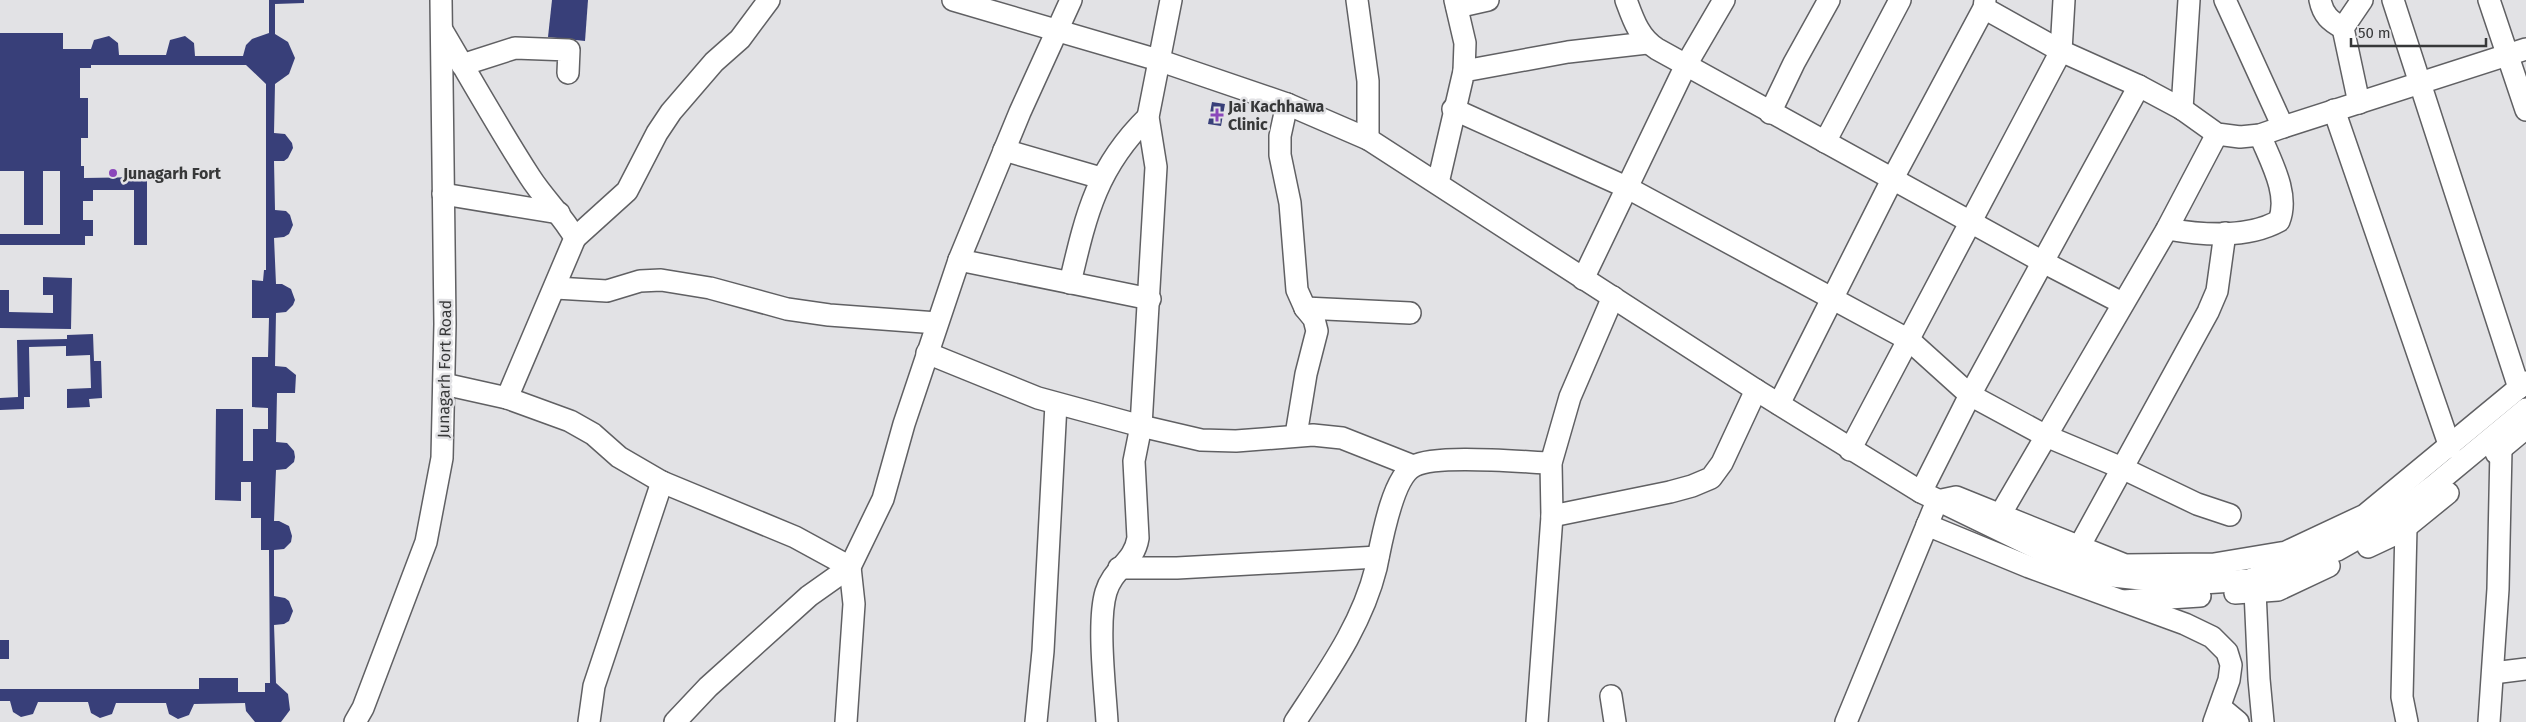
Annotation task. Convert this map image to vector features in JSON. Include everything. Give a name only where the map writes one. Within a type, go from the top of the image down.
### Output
[{"type":"street","name":"Junagarh Fort Road","points":[[355,722],[363,708],[426,542],[442,458],[444,194],[441,0]]},
{"type":"street","points":[[507,398],[556,288],[575,238],[627,191],[657,133],[672,112],[714,62],[740,39],[770,0]]},
{"type":"street","points":[[953,0],[1059,29],[1158,60],[1287,104],[1368,139],[1850,450],[1929,496],[1963,513],[2059,559],[2103,575],[2187,584],[2249,580],[2337,550],[2383,524],[2432,487],[2526,409]]},
{"type":"street","points":[[675,722],[708,687],[809,596],[850,567],[883,499],[927,353],[959,260],[1004,150],[1071,0]]},
{"type":"street","points":[[1106,722],[1103,602],[1112,576],[1132,558],[1136,550],[1138,538],[1134,460],[1142,426],[1156,168],[1148,117],[1158,60],[1172,0]]},
{"type":"street","points":[[1357,0],[1368,81],[1368,139]]},
{"type":"street","points":[[1438,183],[1464,71],[1465,43],[1456,4],[1488,0]]},
{"type":"street","points":[[1626,0],[1638,29],[1647,43],[2043,262],[2122,303]]},
{"type":"street","points":[[1583,279],[1686,65],[1724,0]]},
{"type":"street","points":[[1770,112],[1794,63],[1829,0]]},
{"type":"street","points":[[1825,142],[1900,0]]},
{"type":"street","points":[[1850,450],[1910,340],[2060,51],[2064,0]]},
{"type":"street","points":[[2182,109],[2189,0]]},
{"type":"street","points":[[2225,0],[2283,128]]},
{"type":"street","points":[[2320,0],[2322,11],[2330,21],[2343,28]]},
{"type":"street","points":[[2359,103],[2343,28],[2362,0]]},
{"type":"street","points":[[1929,496],[1956,497],[2125,565],[2214,564],[2286,552],[2365,515],[2523,385],[2393,0]]},
{"type":"street","points":[[2488,0],[2517,51],[2526,110]]},
{"type":"street","points":[[1779,404],[1893,178],[1984,4],[2060,51],[2139,86],[2182,109],[2218,134],[2240,137],[2260,135],[2283,128],[2517,51]]},
{"type":"street","points":[[442,30],[518,159],[575,238]]},
{"type":"street","points":[[1464,71],[1568,52],[1647,43]]},
{"type":"street","points":[[462,65],[515,48],[569,50],[568,73]]},
{"type":"street","points":[[1846,722],[1927,525],[1929,496],[1970,395],[2139,86]]},
{"type":"street","points":[[1287,104],[1280,136],[1280,155],[1290,203],[1297,290],[1305,308],[1314,319],[1318,332],[1306,374],[1296,435]]},
{"type":"street","points":[[1454,109],[1626,187],[1910,340],[1970,395],[2046,436],[2122,468],[2196,504],[2230,515]]},
{"type":"street","points":[[2334,110],[2450,447]]},
{"type":"street","points":[[1070,283],[1082,230],[1101,178],[1119,150],[1148,117]]},
{"type":"street","points":[[2000,515],[2122,303],[2167,229],[2218,134]]},
{"type":"street","points":[[2167,229],[2194,234],[2225,233],[2268,227],[2279,221],[2282,213],[2277,180],[2260,135]]},
{"type":"street","points":[[1004,150],[1101,178]]},
{"type":"street","points":[[444,194],[558,213]]},
{"type":"street","points":[[2079,547],[2208,312],[2217,291],[2225,233]]},
{"type":"street","points":[[959,260],[1150,299]]},
{"type":"street","points":[[556,288],[606,291],[640,281],[661,280],[710,288],[787,309],[829,315],[937,323]]},
{"type":"street","points":[[1537,722],[1552,516],[1550,463],[1570,397],[1612,297]]},
{"type":"street","points":[[1305,308],[1410,313]]},
{"type":"street","points":[[927,353],[1056,404],[1201,440],[1236,441],[1296,435],[1342,438],[1413,466]]},
{"type":"street","points":[[444,384],[507,398],[570,421],[593,434],[619,457],[662,482],[795,537],[850,567]]},
{"type":"street","points":[[1552,516],[1670,492],[1711,478],[1722,463],[1756,390]]},
{"type":"street","points":[[1036,722],[1043,651],[1056,404]]},
{"type":"street","points":[[2123,601],[2278,590],[2406,527],[2526,428]]},
{"type":"street","points":[[2489,722],[2498,589],[2501,449]]},
{"type":"street","points":[[1295,722],[1332,666],[1356,624],[1372,583],[1395,496],[1402,478],[1413,466],[1434,460],[1550,463]]},
{"type":"street","points":[[589,722],[594,686],[662,482]]},
{"type":"street","points":[[1927,525],[2029,567],[2185,624],[2212,637],[2227,652],[2231,666],[2229,680],[2217,714],[2238,722]]},
{"type":"street","points":[[2406,527],[2402,697],[2407,722]]},
{"type":"street","points":[[1120,568],[1177,568],[1378,557]]},
{"type":"street","points":[[846,722],[854,604],[850,567]]},
{"type":"street","points":[[2255,591],[2258,679],[2263,722]]},
{"type":"street","points":[[2493,673],[2526,669]]},
{"type":"street","points":[[1611,696],[1616,722]]},
{"type":"building","points":[[269,0],[304,0],[304,3],[275,4],[275,34],[288,42],[295,58],[289,74],[275,84],[274,133],[285,134],[292,143],[293,148],[288,158],[284,161],[274,161],[275,210],[286,211],[290,215],[293,225],[289,234],[284,237],[274,238],[276,284],[282,284],[291,289],[295,300],[286,312],[276,313],[275,366],[286,367],[296,375],[295,393],[277,393],[276,442],[287,443],[294,451],[295,457],[294,462],[286,469],[276,470],[274,521],[279,521],[289,526],[292,536],[291,542],[284,549],[274,550],[274,596],[285,598],[289,601],[293,611],[289,621],[284,624],[274,625],[276,683],[288,694],[290,710],[281,722],[255,722],[246,711],[245,703],[194,704],[189,715],[178,719],[169,714],[166,703],[116,703],[112,714],[100,718],[91,713],[88,702],[38,702],[33,714],[21,717],[13,712],[10,701],[0,701],[0,689],[199,689],[199,678],[238,678],[238,692],[265,692],[265,683],[270,683],[269,550],[261,550],[261,518],[251,518],[251,482],[241,482],[241,501],[215,500],[216,409],[243,409],[243,461],[253,461],[253,429],[268,429],[268,408],[252,407],[252,357],[268,357],[269,318],[252,318],[252,280],[263,281],[264,270],[266,270],[266,84],[246,65],[91,65],[91,68],[80,68],[80,98],[88,98],[88,138],[81,138],[81,166],[84,166],[84,178],[147,177],[147,245],[134,245],[134,190],[93,190],[93,201],[83,201],[83,220],[93,220],[93,236],[85,236],[85,245],[0,245],[0,234],[60,234],[60,171],[43,171],[43,225],[24,225],[24,171],[0,171],[0,33],[63,33],[63,49],[91,49],[94,40],[109,36],[118,43],[119,55],[166,55],[170,40],[185,36],[194,43],[195,56],[243,56],[246,45],[252,39],[269,33]]},
{"type":"building","points":[[552,0],[588,0],[585,41],[548,37]]},
{"type":"building","points":[[1212,102],[1225,104],[1221,126],[1208,124]]},
{"type":"building","points":[[43,277],[72,278],[71,329],[0,328],[0,290],[9,290],[9,312],[53,313],[53,295],[43,295]]},
{"type":"building","points":[[93,334],[94,361],[101,361],[102,398],[89,399],[90,407],[67,408],[67,389],[91,388],[90,355],[66,356],[66,346],[29,347],[30,397],[24,397],[24,409],[0,410],[0,398],[18,397],[17,340],[67,339],[67,335]]},
{"type":"building","points":[[0,640],[9,640],[9,659],[0,659]]},
{"type":"place","name":"Jai Kachhawa Clinic","points":[[1217,115]]},
{"type":"place","name":"Junagarh Fort","points":[[113,173]]}]
